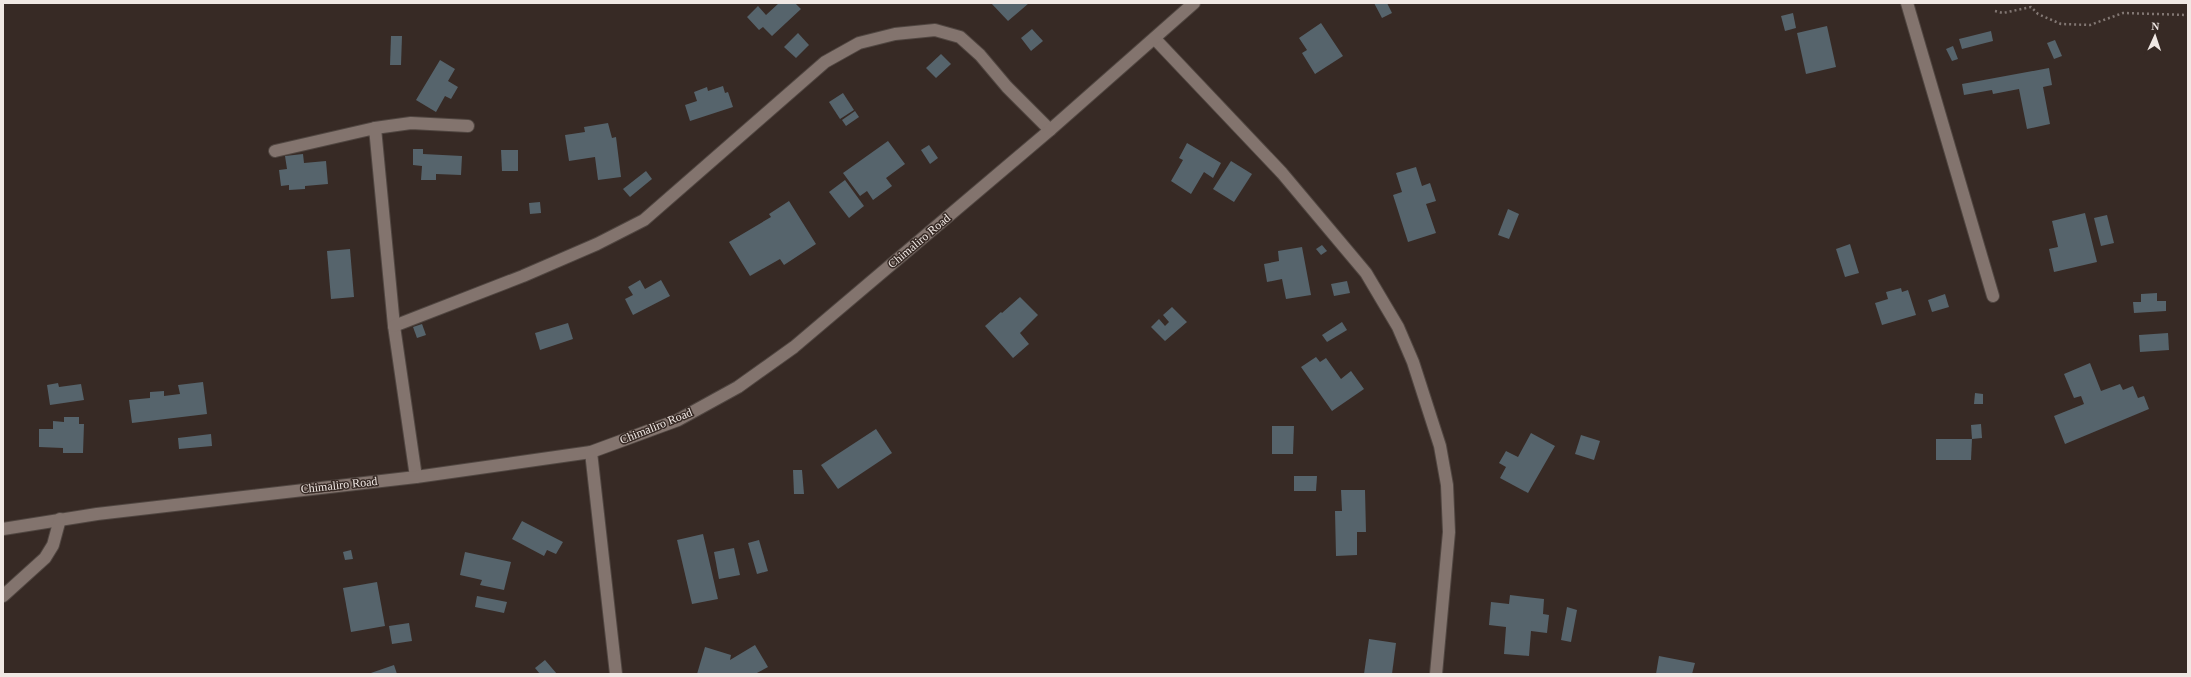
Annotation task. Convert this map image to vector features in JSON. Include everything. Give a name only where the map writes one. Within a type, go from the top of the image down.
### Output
[{"type":"street","name":"Chimaliro Road","points":[[3,529],[60,519],[416,477],[591,452],[678,420],[738,387],[794,347],[1050,130],[1155,39],[1194,3]]},
{"type":"street","points":[[1907,3],[1993,296]]},
{"type":"street","points":[[394,326],[523,276],[597,244],[644,220],[825,62],[859,43],[895,34],[935,30],[960,37],[980,55],[1007,87],[1050,130]]},
{"type":"street","points":[[1155,39],[1282,173],[1366,273],[1398,327],[1413,362],[1440,446],[1447,485],[1449,532],[1436,674]]},
{"type":"street","points":[[275,151],[375,128],[411,123],[468,126]]},
{"type":"street","points":[[375,128],[394,326],[416,477]]},
{"type":"street","points":[[591,452],[616,674]]},
{"type":"street","points":[[3,596],[45,558],[53,545],[60,519]]},
{"type":"path","points":[[1995,11],[2003,13],[2031,7],[2038,14],[2061,24],[2090,25],[2123,13],[2188,15]]},
{"type":"building","points":[[779,3],[795,3],[801,9],[772,36],[763,27],[759,30],[747,17],[758,6],[766,15]]},
{"type":"building","points":[[991,3],[1029,3],[1008,21]]},
{"type":"building","points":[[1374,3],[1387,3],[1392,13],[1382,18]]},
{"type":"building","points":[[1793,13],[1796,28],[1785,31],[1781,16]]},
{"type":"building","points":[[1321,23],[1343,56],[1315,74],[1302,53],[1307,50],[1299,38]]},
{"type":"building","points":[[1827,26],[1836,67],[1806,74],[1797,33]]},
{"type":"building","points":[[1032,29],[1043,41],[1031,51],[1021,38]]},
{"type":"building","points":[[1991,31],[1993,41],[1962,49],[1959,39]]},
{"type":"building","points":[[798,33],[809,45],[796,58],[784,47]]},
{"type":"building","points":[[391,36],[402,36],[401,65],[390,65]]},
{"type":"building","points":[[2055,40],[2062,56],[2054,59],[2047,43]]},
{"type":"building","points":[[1953,46],[1958,59],[1952,61],[1946,49]]},
{"type":"building","points":[[941,54],[951,64],[936,78],[926,68]]},
{"type":"building","points":[[440,60],[455,69],[448,81],[458,87],[451,99],[445,96],[436,112],[416,100]]},
{"type":"building","points":[[2049,68],[2052,85],[2043,87],[2050,124],[2027,129],[2019,89],[1993,94],[1992,90],[1964,95],[1962,84]]},
{"type":"building","points":[[723,86],[725,93],[728,92],[733,107],[690,121],[685,105],[697,101],[694,92],[707,87],[708,91]]},
{"type":"building","points":[[843,93],[854,110],[840,119],[829,102]]},
{"type":"building","points":[[855,111],[859,117],[846,126],[842,120]]},
{"type":"building","points":[[608,123],[612,138],[616,137],[621,177],[598,180],[595,157],[569,161],[565,135],[585,132],[584,127]]},
{"type":"building","points":[[888,141],[905,164],[886,178],[892,186],[873,200],[867,191],[860,196],[843,173]]},
{"type":"building","points":[[1187,143],[1221,163],[1213,178],[1204,172],[1191,194],[1171,181],[1183,160],[1179,158]]},
{"type":"building","points":[[929,145],[938,158],[930,164],[921,150]]},
{"type":"building","points":[[413,149],[423,149],[423,154],[462,156],[461,175],[436,174],[436,180],[421,180],[422,166],[413,165]]},
{"type":"building","points":[[501,150],[518,150],[518,171],[502,171]]},
{"type":"building","points":[[303,154],[304,163],[326,161],[328,184],[305,186],[305,189],[289,190],[289,185],[281,186],[279,170],[287,169],[285,156]]},
{"type":"building","points":[[1231,161],[1252,174],[1234,202],[1213,189]]},
{"type":"building","points":[[1416,167],[1422,186],[1430,183],[1436,201],[1426,204],[1436,233],[1408,242],[1393,195],[1402,192],[1396,173]]},
{"type":"building","points":[[646,171],[652,179],[630,197],[623,189]]},
{"type":"building","points":[[845,180],[864,206],[849,218],[829,192]]},
{"type":"building","points":[[789,201],[816,244],[784,265],[780,259],[750,276],[729,242],[771,217],[769,214]]},
{"type":"building","points":[[540,202],[541,213],[530,214],[529,203]]},
{"type":"building","points":[[1508,209],[1519,214],[1509,239],[1498,235]]},
{"type":"building","points":[[2085,213],[2097,262],[2054,272],[2049,249],[2058,247],[2052,221]]},
{"type":"building","points":[[2107,215],[2114,243],[2101,246],[2094,218]]},
{"type":"building","points":[[1850,244],[1859,273],[1845,277],[1836,249]]},
{"type":"building","points":[[1322,245],[1327,251],[1321,255],[1316,249]]},
{"type":"building","points":[[1302,247],[1311,295],[1286,299],[1282,279],[1267,282],[1264,264],[1279,261],[1278,251]]},
{"type":"building","points":[[350,249],[354,297],[331,299],[327,251]]},
{"type":"building","points":[[640,280],[645,289],[661,280],[670,296],[633,315],[625,299],[633,295],[628,287]]},
{"type":"building","points":[[1347,281],[1350,293],[1334,296],[1331,284]]},
{"type":"building","points":[[1901,288],[1902,292],[1908,290],[1916,315],[1882,325],[1875,303],[1888,299],[1886,292]]},
{"type":"building","points":[[2157,293],[2157,301],[2166,301],[2166,311],[2134,313],[2133,302],[2141,302],[2141,294]]},
{"type":"building","points":[[1945,294],[1949,307],[1932,312],[1928,300]]},
{"type":"building","points":[[1020,297],[1038,315],[1020,333],[1029,344],[1013,358],[985,326]]},
{"type":"building","points":[[1172,307],[1187,322],[1165,341],[1151,327],[1159,319],[1165,326],[1169,322],[1163,315]]},
{"type":"building","points":[[1342,322],[1347,330],[1327,342],[1322,335]]},
{"type":"building","points":[[568,323],[573,339],[540,350],[535,333]]},
{"type":"building","points":[[422,324],[426,335],[417,338],[413,327]]},
{"type":"building","points":[[2168,333],[2169,350],[2140,352],[2139,335]]},
{"type":"building","points":[[1316,357],[1320,362],[1326,358],[1341,379],[1351,371],[1364,389],[1332,411],[1301,367]]},
{"type":"building","points":[[2090,363],[2101,391],[2120,384],[2123,390],[2133,386],[2138,398],[2144,396],[2149,409],[2065,444],[2054,416],[2084,404],[2081,396],[2074,398],[2064,374]]},
{"type":"building","points":[[203,382],[207,414],[132,423],[129,400],[150,398],[150,392],[164,391],[164,396],[180,394],[178,385]]},
{"type":"building","points":[[58,383],[59,387],[81,384],[84,400],[50,405],[47,385]]},
{"type":"building","points":[[1975,393],[1983,394],[1983,404],[1974,404]]},
{"type":"building","points":[[64,417],[79,417],[79,424],[84,424],[83,453],[63,453],[63,448],[39,447],[39,429],[53,429],[53,421],[64,422]]},
{"type":"building","points":[[1981,424],[1982,438],[1972,439],[1971,425]]},
{"type":"building","points":[[1272,426],[1294,426],[1293,454],[1272,454]]},
{"type":"building","points":[[876,429],[892,453],[838,489],[821,465]]},
{"type":"building","points":[[1531,433],[1555,446],[1528,493],[1500,478],[1506,467],[1499,463],[1506,451],[1518,457]]},
{"type":"building","points":[[211,434],[212,446],[179,449],[178,438]]},
{"type":"building","points":[[1581,435],[1600,441],[1594,460],[1575,454]]},
{"type":"building","points":[[1936,439],[1972,439],[1971,460],[1936,460]]},
{"type":"building","points":[[793,470],[802,470],[804,494],[794,494]]},
{"type":"building","points":[[1294,476],[1317,476],[1316,491],[1294,491]]},
{"type":"building","points":[[1341,490],[1365,490],[1366,532],[1357,532],[1357,555],[1336,556],[1335,511],[1342,511]]},
{"type":"building","points":[[522,521],[563,542],[556,554],[547,550],[544,556],[512,539]]},
{"type":"building","points":[[703,534],[718,599],[692,604],[677,540]]},
{"type":"building","points":[[759,540],[768,571],[757,574],[748,543]]},
{"type":"building","points":[[734,548],[740,575],[719,579],[714,552]]},
{"type":"building","points":[[351,550],[353,559],[345,560],[343,552]]},
{"type":"building","points":[[465,552],[511,562],[504,590],[480,585],[482,580],[460,575]]},
{"type":"building","points":[[377,582],[385,626],[351,632],[343,588]]},
{"type":"building","points":[[1510,595],[1544,599],[1543,614],[1549,615],[1547,633],[1531,631],[1529,656],[1504,654],[1506,627],[1489,625],[1491,602],[1509,604]]},
{"type":"building","points":[[477,596],[507,602],[504,613],[475,607]]},
{"type":"building","points":[[1567,607],[1577,610],[1571,642],[1561,640]]},
{"type":"building","points":[[409,623],[412,641],[392,644],[389,626]]},
{"type":"building","points":[[1369,639],[1396,643],[1392,674],[1364,674]]},
{"type":"building","points":[[755,645],[768,667],[755,674],[697,674],[705,647],[731,655],[730,660]]},
{"type":"building","points":[[1659,656],[1695,663],[1692,674],[1656,674]]},
{"type":"building","points":[[545,660],[557,674],[540,674],[535,668]]},
{"type":"building","points":[[394,665],[397,674],[368,674]]}]
